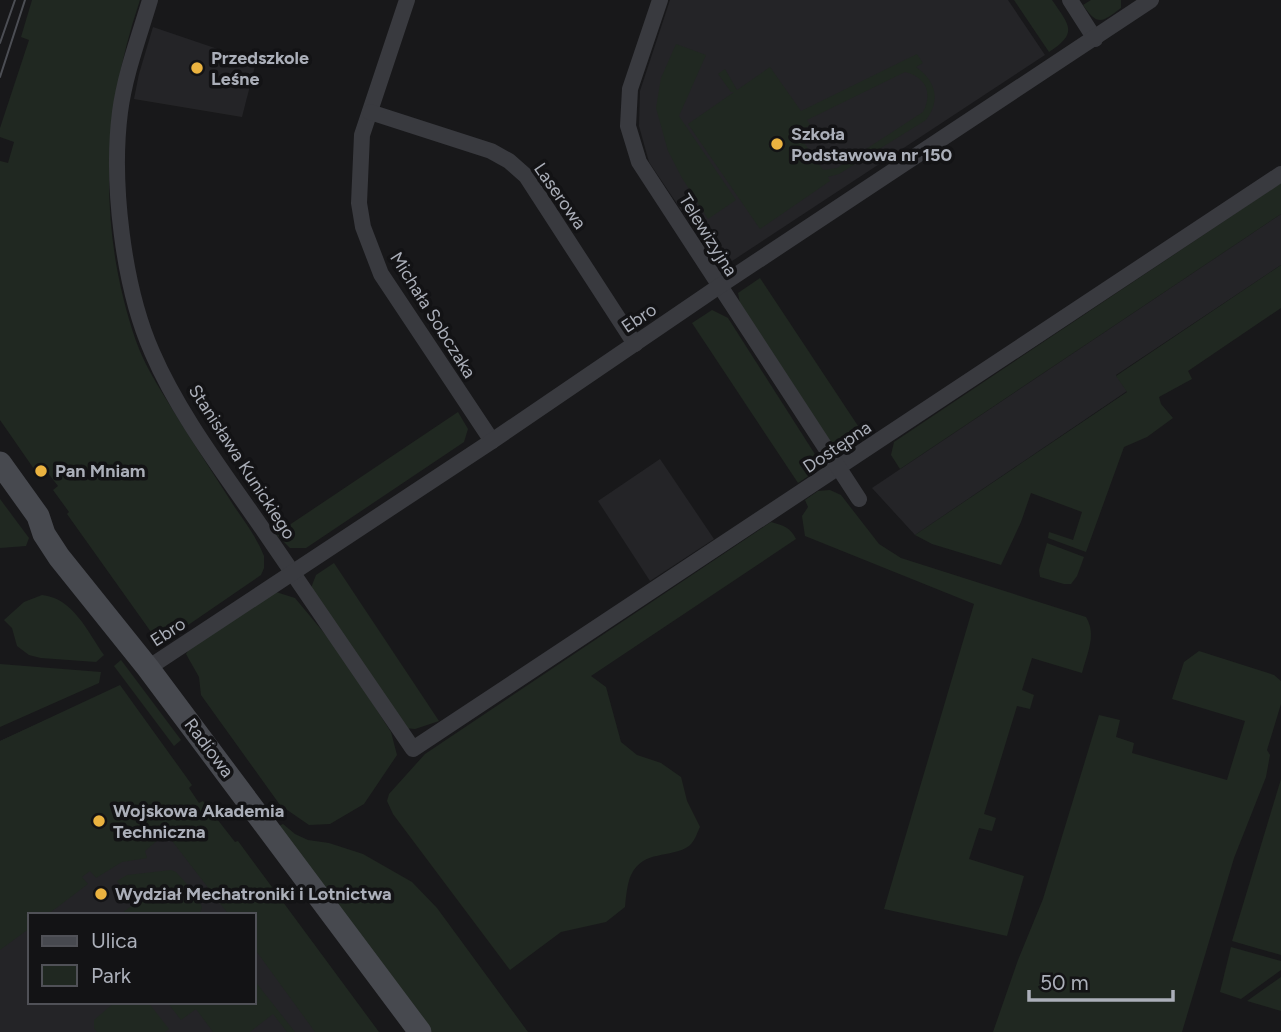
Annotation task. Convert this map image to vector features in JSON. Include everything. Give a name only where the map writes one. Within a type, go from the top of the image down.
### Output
[{"type":"main road","name":"Radiowa","points":[[0,463],[38,516],[44,534],[59,557],[148,668],[420,1032]]},
{"type":"main road","name":"Radiowa","points":[[0,486],[29,524],[44,534]]},
{"type":"street","name":"Stanisława Kunickiego","points":[[150,0],[128,70],[122,103],[117,179],[118,206],[137,312],[152,352],[194,429],[413,750]]},
{"type":"street","name":"Michała Sobczaka","points":[[407,0],[362,135],[359,203],[381,274],[492,442]]},
{"type":"street","name":"Telewizyjna","points":[[660,0],[630,89],[628,126],[639,162],[859,499]]},
{"type":"street","points":[[1070,0],[1095,39]]},
{"type":"street","name":"Ebro","points":[[148,668],[492,442],[718,286],[1151,0]]},
{"type":"street","name":"Laserowa","points":[[370,112],[491,151],[509,161],[526,176],[635,344]]},
{"type":"street","name":"Dostępna","points":[[413,750],[1281,174]]},
{"type":"shaded area","name":"Szkoła Podstawowa nr 150","points":[[670,0],[1008,0],[1045,55],[726,265],[716,262],[649,162],[639,126],[640,91]]},
{"type":"shaded area","name":"Przedszkole Leśne","points":[[153,27],[256,62],[242,117],[134,99]]},
{"type":"shaded area","points":[[1281,214],[1281,265],[1116,375],[1127,391],[915,535],[872,488]]},
{"type":"shaded area","points":[[660,459],[714,539],[650,581],[598,501]]},
{"type":"shaded area","name":"Wojskowa Akademia Techniczna","points":[[101,695],[358,1032],[0,1032],[0,741]]},
{"type":"green space","points":[[32,0],[140,0],[118,85],[109,170],[110,213],[123,298],[136,341],[152,375],[264,556],[261,575],[175,634],[161,640],[156,639],[67,514],[69,512],[53,490],[58,486],[41,464],[34,469],[0,420],[0,161],[8,163],[14,142],[0,137],[0,128],[29,40],[21,37]]},
{"type":"green space","points":[[1014,0],[1052,0],[1068,28],[1065,39],[1049,52]]},
{"type":"green space","points":[[1091,0],[1121,0],[1121,8],[1100,20],[1093,17],[1083,5]]},
{"type":"green space","points":[[676,44],[706,55],[679,116],[736,200],[708,219],[668,151],[656,108],[661,78]]},
{"type":"green space","points":[[917,54],[923,63],[916,67],[928,78],[935,98],[926,120],[839,174],[828,177],[830,181],[760,229],[688,124],[734,92],[731,92],[718,74],[725,69],[737,90],[770,67],[801,111]],"holes":[[[905,72],[912,74],[926,87],[927,98],[923,112],[837,168],[823,170],[798,134],[810,125],[807,120]]]},
{"type":"green space","points":[[1281,183],[1281,214],[900,469],[891,455],[894,442]]},
{"type":"green space","points":[[1281,265],[1281,308],[1188,371],[1192,379],[1159,397],[1161,404],[1173,418],[1147,437],[1124,447],[1086,552],[1048,538],[1049,532],[1073,540],[1082,512],[1031,493],[1001,565],[932,544],[915,535],[1127,392],[1116,376]]},
{"type":"green space","points":[[760,278],[866,438],[847,450],[831,443],[741,309],[738,293]]},
{"type":"green space","points":[[712,310],[728,318],[818,459],[816,471],[798,483],[692,323]]},
{"type":"green space","points":[[458,412],[468,429],[464,442],[306,548],[290,548],[276,534]]},
{"type":"green space","points":[[830,490],[841,495],[879,544],[901,558],[1086,617],[1089,624],[1090,644],[1082,673],[1032,658],[1022,690],[1034,695],[1030,709],[1017,706],[984,814],[996,818],[992,831],[979,828],[969,859],[1024,876],[1007,936],[884,909],[974,604],[805,536],[802,516],[808,507],[805,500],[818,491]]},
{"type":"green space","points":[[0,499],[29,538],[26,546],[0,548]]},
{"type":"green space","points":[[771,522],[792,532],[796,539],[591,676],[606,687],[621,742],[637,755],[661,763],[681,777],[687,801],[700,827],[694,839],[682,850],[650,858],[636,867],[629,882],[625,907],[606,922],[561,932],[510,970],[393,814],[387,801],[389,794],[425,754]]},
{"type":"green space","points":[[1047,543],[1084,557],[1071,584],[1040,577],[1039,570]]},
{"type":"green space","points":[[334,563],[439,721],[415,729],[405,728],[311,588],[316,575]]},
{"type":"green space","points":[[276,592],[295,598],[339,651],[391,732],[397,755],[364,804],[330,824],[309,825],[280,805],[201,695],[199,677],[186,654],[192,644]]},
{"type":"green space","points":[[42,595],[53,597],[71,609],[104,655],[96,662],[41,658],[29,655],[17,646],[12,628],[4,620],[24,602]]},
{"type":"green space","points":[[1199,651],[1274,675],[1281,681],[1281,704],[1267,750],[1270,755],[1266,777],[1234,858],[1182,1032],[993,1032],[1043,899],[1099,715],[1120,720],[1116,737],[1134,743],[1132,753],[1227,780],[1245,721],[1172,699],[1184,662]]},
{"type":"green space","points":[[121,660],[181,740],[174,746],[114,666]]},
{"type":"green space","points":[[0,664],[101,672],[99,683],[0,727]]},
{"type":"green space","name":"Wojskowa Akademia Techniczna","points":[[120,685],[192,785],[189,788],[199,803],[203,801],[235,842],[238,841],[379,1032],[315,1032],[256,951],[256,913],[227,913],[166,833],[145,851],[147,858],[122,862],[96,878],[90,871],[82,877],[88,884],[50,913],[28,913],[28,929],[0,950],[0,741]]},
{"type":"green space","points":[[1281,779],[1281,955],[1232,941]]},
{"type":"green space","points":[[283,824],[308,840],[329,843],[363,854],[412,882],[437,908],[528,1032],[432,1032],[279,826]]},
{"type":"green space","points":[[171,870],[176,872],[196,894],[202,907],[200,913],[122,913],[134,904],[117,881],[127,875]]},
{"type":"green space","points":[[1231,947],[1281,961],[1281,970],[1241,999],[1220,992]]},
{"type":"green space","points":[[1281,977],[1281,1011],[1247,1001]]},
{"type":"green space","points":[[256,983],[295,1032],[287,1032],[273,1014],[250,1032],[213,1032],[196,1009],[181,1020],[169,1004],[256,1004]]},
{"type":"green space","points":[[113,1004],[150,1004],[169,1029],[165,1032],[97,1032],[94,1020]]},
{"type":"tram line","points":[[0,43],[15,0]]},
{"type":"tram line","points":[[0,77],[25,0]]},
{"type":"place","name":"Przedszkole Leśne","points":[[197,68]]},
{"type":"place","name":"Szkoła Podstawowa nr 150","points":[[777,144]]},
{"type":"place","name":"Pan Mniam","points":[[41,471]]},
{"type":"place","name":"Wojskowa Akademia Techniczna","points":[[99,821]]},
{"type":"place","name":"Wydział Mechatroniki i Lotnictwa","points":[[101,894]]}]
